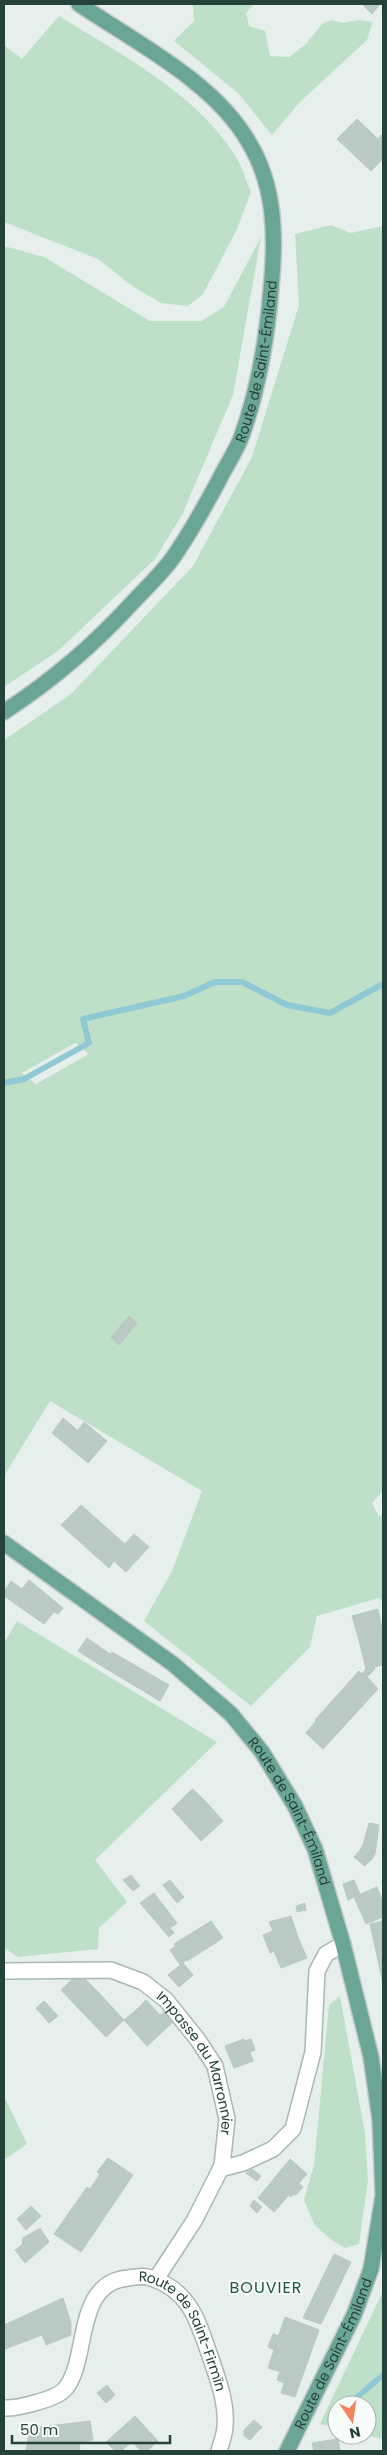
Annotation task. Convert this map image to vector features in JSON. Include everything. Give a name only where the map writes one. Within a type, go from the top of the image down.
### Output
[{"type":"main road","name":"Route de Saint-Émiland","points":[[4,712],[42,687],[96,643],[172,559],[210,496],[240,439],[256,388],[269,314],[275,243],[269,195],[262,170],[249,142],[229,112],[197,84],[79,4]]},
{"type":"main road","name":"Route de Saint-Émiland","points":[[4,1543],[173,1664],[231,1714],[262,1752],[295,1806],[315,1849],[343,1944],[371,2057],[380,2120],[383,2195],[372,2269],[354,2315],[287,2451]]},
{"type":"street","points":[[220,2168],[243,2163],[273,2149],[293,2130],[313,2052],[317,1971],[326,1954],[343,1944]]},
{"type":"street","name":"Impasse du Marronnier","points":[[4,1971],[110,1970],[143,1982],[166,2000],[198,2040],[215,2066],[227,2119],[220,2168],[194,2221],[156,2279]]},
{"type":"street","name":"Route de Saint-Firmïn","points":[[4,2408],[44,2400],[64,2390],[74,2372],[88,2312],[100,2292],[121,2279],[147,2276],[166,2282],[181,2295],[198,2322],[220,2388],[225,2425],[219,2451]]},
{"type":"green space","points":[[193,4],[254,4],[246,13],[249,26],[265,31],[270,56],[289,57],[306,44],[322,24],[331,20],[343,23],[359,20],[373,22],[367,40],[300,102],[272,135],[238,93],[174,41],[194,21]]},
{"type":"green space","points":[[59,16],[132,61],[179,95],[220,134],[241,166],[251,192],[237,229],[203,294],[188,306],[161,303],[132,286],[98,259],[4,222],[4,45],[22,59]]},
{"type":"green space","points":[[331,225],[351,233],[383,226],[383,1491],[372,1503],[379,1517],[383,1513],[383,1602],[379,1598],[317,1616],[310,1647],[251,1706],[144,1621],[172,1571],[202,1491],[50,1401],[4,1476],[4,740],[71,694],[193,566],[252,457],[299,305],[295,234]],"holes":[[[75,1043],[89,1054],[36,1084],[22,1073]]]},
{"type":"green space","points":[[261,237],[233,395],[182,515],[155,559],[58,651],[4,687],[4,246],[44,257],[150,321],[201,321],[224,307]]},
{"type":"green space","points":[[17,1621],[217,1742],[95,1860],[127,1902],[99,1928],[98,1949],[18,1957],[4,1948],[4,1643]]},
{"type":"green space","points":[[340,1996],[365,2133],[368,2180],[359,2244],[345,2248],[330,2239],[314,2224],[304,2200],[314,2165],[329,2005]]},
{"type":"green space","points":[[4,2096],[27,2144],[4,2160]]},
{"type":"green space","points":[[383,2291],[383,2439],[377,2438],[377,2395],[334,2395]]},
{"type":"green space","points":[[327,2409],[327,2426],[320,2424]]},
{"type":"building","points":[[362,4],[380,4],[372,14]]},
{"type":"building","points":[[357,119],[378,139],[381,135],[383,137],[383,159],[371,171],[337,139]]},
{"type":"building","points":[[129,1316],[137,1323],[119,1345],[111,1337]]},
{"type":"building","points":[[63,1418],[100,1449],[88,1463],[52,1433]]},
{"type":"building","points":[[84,1422],[107,1441],[100,1449],[78,1430]]},
{"type":"building","points":[[81,1505],[125,1544],[134,1534],[149,1547],[126,1572],[114,1561],[109,1568],[61,1525]]},
{"type":"building","points":[[29,1580],[63,1608],[58,1614],[54,1612],[44,1624],[4,1596],[4,1592],[11,1581],[22,1589]]},
{"type":"building","points":[[378,1609],[383,1635],[359,1640],[352,1616]]},
{"type":"building","points":[[383,1635],[383,1665],[374,1667],[375,1669],[367,1677],[378,1689],[323,1749],[306,1733],[315,1720],[359,1671],[362,1674],[366,1669],[359,1640]]},
{"type":"building","points":[[87,1638],[110,1654],[100,1665],[78,1651]]},
{"type":"building","points":[[112,1652],[169,1685],[160,1701],[100,1665]]},
{"type":"building","points":[[193,1789],[208,1804],[204,1807],[190,1791]]},
{"type":"building","points":[[190,1791],[204,1807],[208,1804],[223,1821],[201,1841],[172,1809]]},
{"type":"building","points":[[369,1823],[379,1825],[375,1854],[363,1845]]},
{"type":"building","points":[[363,1845],[375,1854],[372,1859],[361,1849]]},
{"type":"building","points":[[361,1849],[372,1859],[365,1866],[354,1857]]},
{"type":"building","points":[[131,1875],[140,1886],[133,1891],[123,1880]]},
{"type":"building","points":[[170,1880],[184,1897],[177,1903],[163,1885]]},
{"type":"building","points":[[354,1880],[360,1894],[348,1900],[343,1884]]},
{"type":"building","points":[[377,1887],[383,1903],[383,1917],[366,1924],[354,1897]]},
{"type":"building","points":[[154,1893],[177,1923],[170,1928],[174,1933],[169,1937],[140,1903]]},
{"type":"building","points":[[305,1903],[306,1910],[297,1912],[296,1906]]},
{"type":"building","points":[[291,1916],[299,1940],[273,1949],[274,1951],[270,1953],[263,1935],[273,1931],[269,1922]]},
{"type":"building","points":[[211,1921],[223,1938],[187,1961],[174,1944]]},
{"type":"building","points":[[383,1921],[383,1983],[370,1924]]},
{"type":"building","points":[[299,1940],[307,1958],[281,1968],[273,1949]]},
{"type":"building","points":[[176,1946],[186,1960],[180,1965],[170,1950]]},
{"type":"building","points":[[183,1963],[193,1975],[179,1987],[168,1975]]},
{"type":"building","points":[[79,1973],[98,1992],[80,2010],[61,1990]]},
{"type":"building","points":[[98,1992],[124,2020],[106,2037],[80,2010]]},
{"type":"building","points":[[146,2000],[160,2015],[164,2012],[173,2022],[158,2036],[135,2011]]},
{"type":"building","points":[[44,2001],[58,2016],[49,2023],[36,2008]]},
{"type":"building","points":[[135,2011],[158,2036],[147,2046],[124,2020]]},
{"type":"building","points":[[244,2039],[245,2041],[251,2039],[255,2050],[250,2052],[253,2061],[234,2068],[225,2046]]},
{"type":"building","points":[[108,2158],[133,2175],[81,2252],[54,2234],[87,2187],[90,2189],[100,2174],[97,2172]]},
{"type":"building","points":[[290,2159],[307,2174],[299,2183],[303,2187],[296,2195],[294,2194],[291,2197],[289,2195],[274,2212],[258,2198]]},
{"type":"building","points":[[252,2169],[261,2176],[257,2181],[246,2173]]},
{"type":"building","points":[[254,2200],[262,2207],[257,2213],[250,2206]]},
{"type":"building","points":[[31,2206],[41,2216],[26,2230],[17,2219]]},
{"type":"building","points":[[40,2228],[49,2242],[25,2263],[15,2250],[22,2245],[23,2238]]},
{"type":"building","points":[[334,2254],[351,2262],[321,2324],[303,2318]]},
{"type":"building","points":[[63,2298],[71,2323],[71,2335],[46,2345],[42,2335],[5,2349],[4,2352],[4,2325]]},
{"type":"building","points":[[285,2317],[319,2330],[295,2397],[281,2393],[287,2374],[268,2368]]},
{"type":"building","points":[[273,2334],[279,2336],[274,2350],[268,2347]]},
{"type":"building","points":[[280,2372],[287,2374],[284,2383],[277,2380]]},
{"type":"building","points":[[107,2385],[115,2395],[106,2403],[97,2393]]},
{"type":"building","points":[[135,2416],[158,2441],[147,2451],[141,2451],[132,2442],[121,2451],[115,2451],[106,2442]]},
{"type":"building","points":[[254,2420],[262,2427],[250,2440],[244,2436],[244,2430]]},
{"type":"building","points":[[90,2421],[93,2440],[68,2444],[66,2424]]},
{"type":"building","points":[[66,2424],[69,2451],[26,2451],[29,2433],[35,2432],[34,2427]]},
{"type":"building","points":[[327,2441],[327,2445],[339,2445],[340,2450],[343,2451],[314,2451],[312,2443]]},
{"type":"building","points":[[79,2442],[80,2451],[69,2451],[68,2444]]},
{"type":"waterway","points":[[4,1083],[24,1079],[89,1043],[83,1019],[184,996],[215,982],[242,982],[287,1005],[330,1013],[383,984]]},
{"type":"waterway","points":[[360,2395],[383,2375]]},
{"type":"district","name":"BOUVIER","points":[[266,2287]]}]
